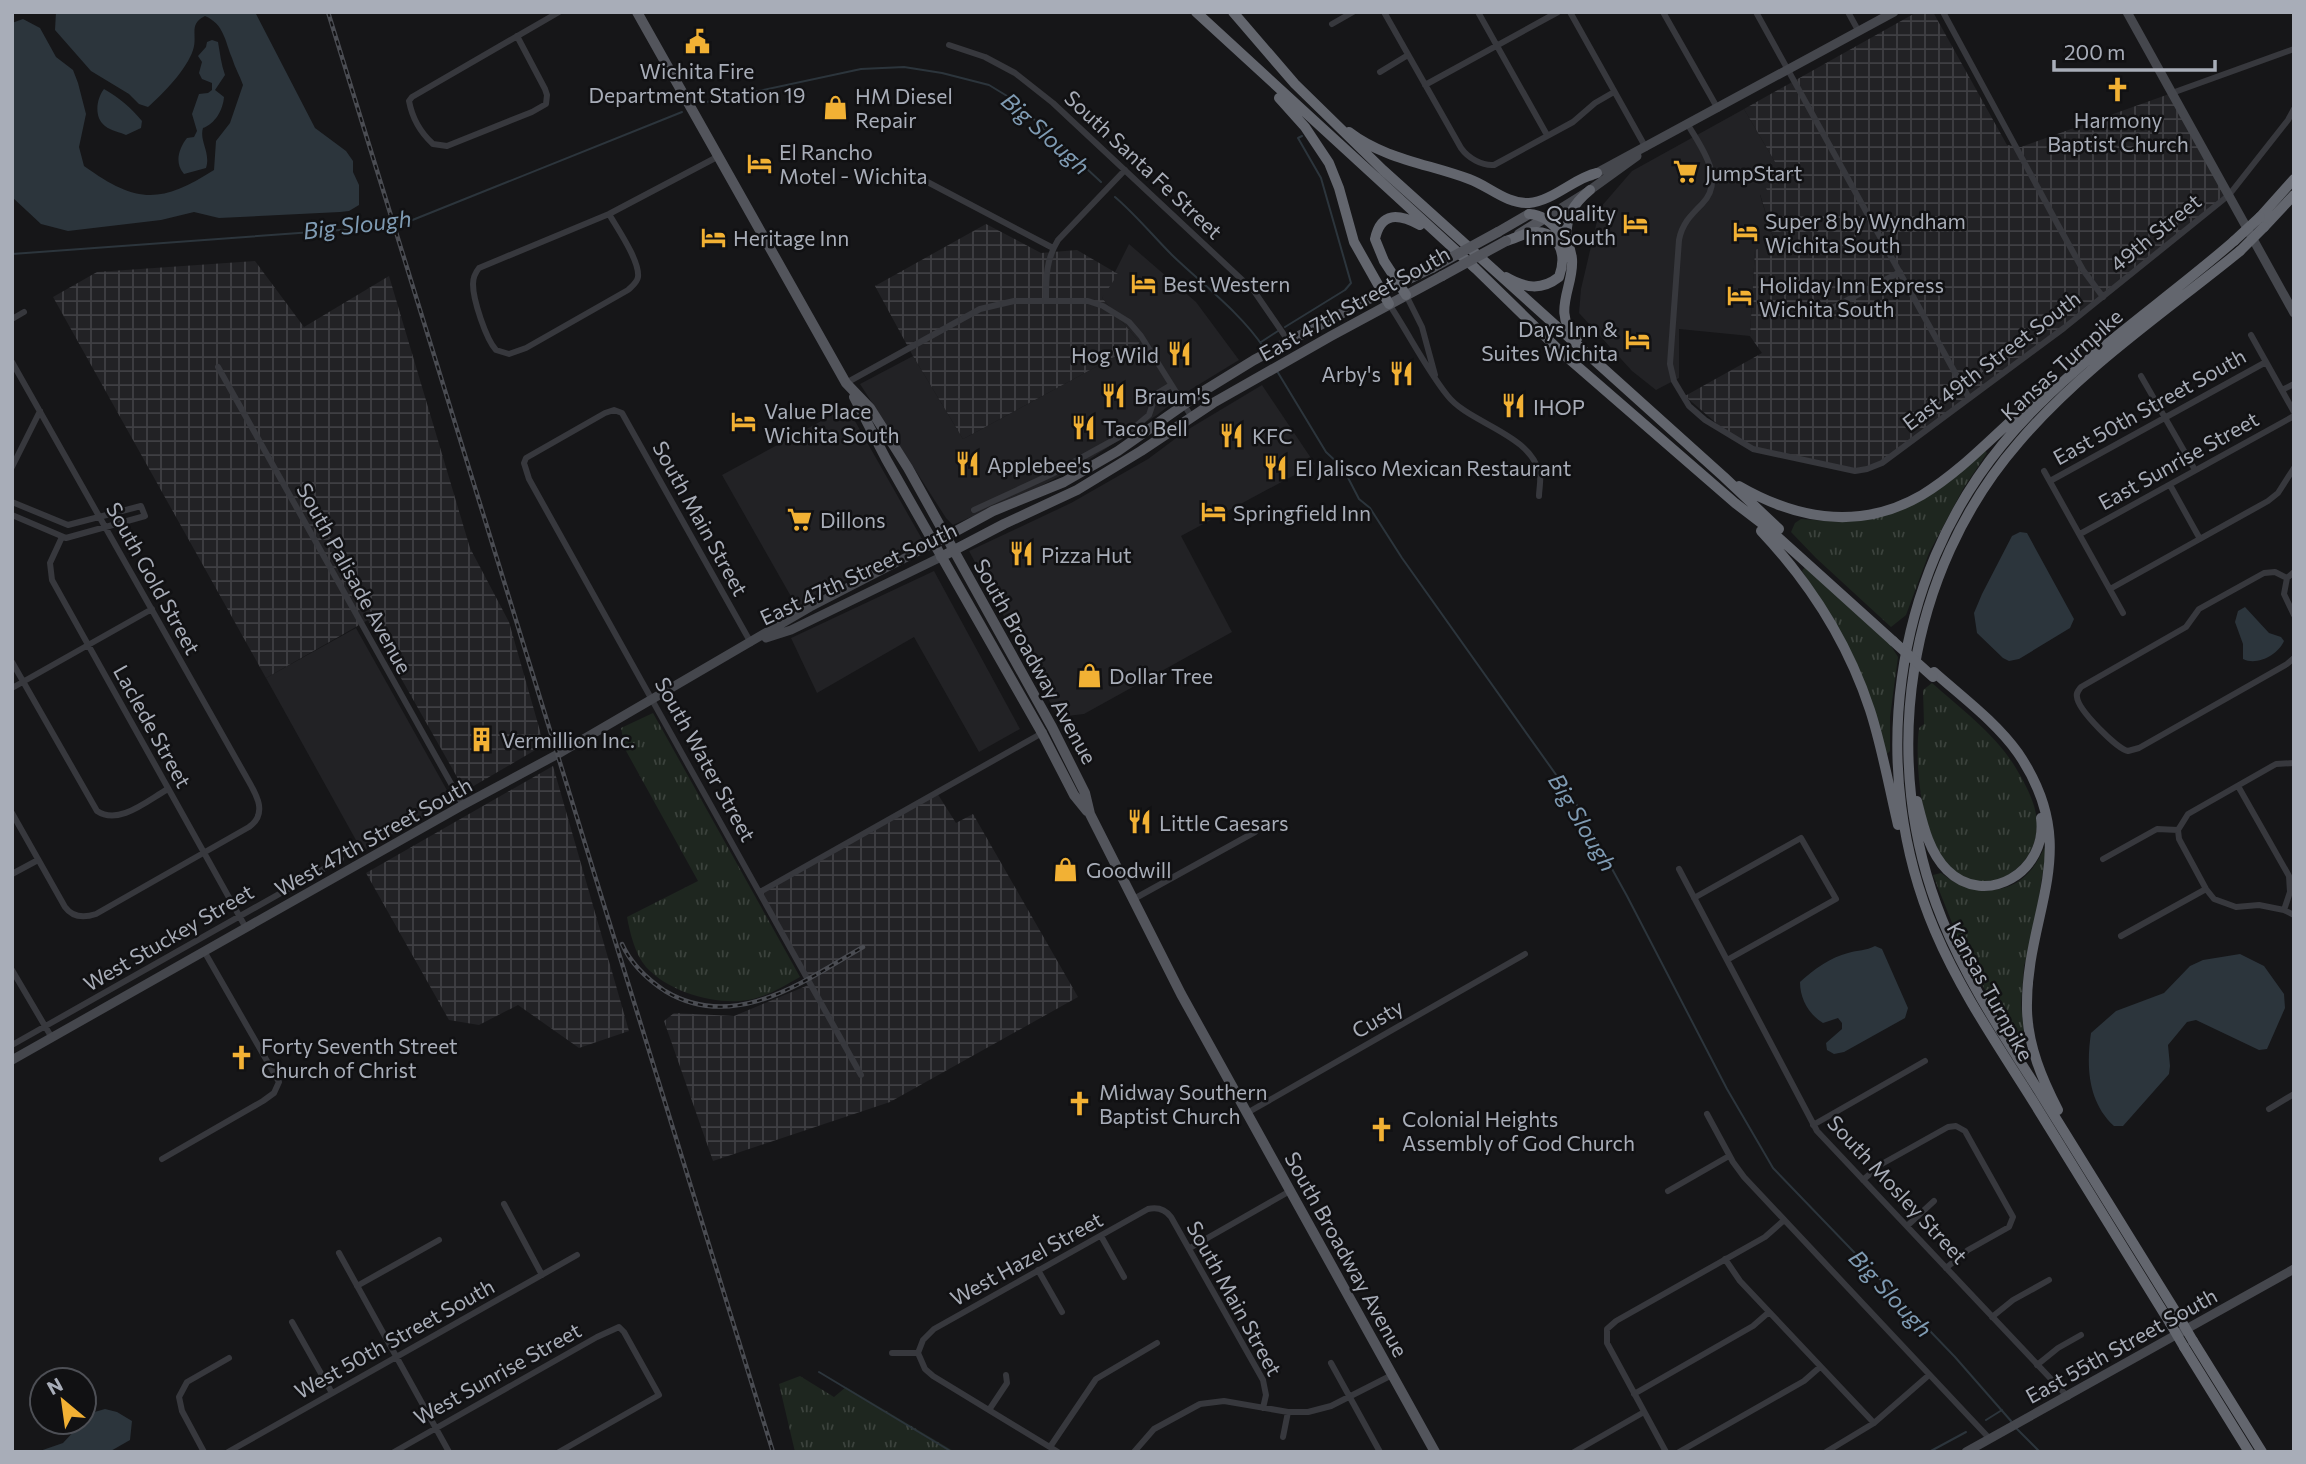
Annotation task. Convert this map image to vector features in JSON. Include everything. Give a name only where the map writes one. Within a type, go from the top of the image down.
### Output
[{"type":"highway","points":[[1233,12],[1272,59],[1383,170],[1724,477],[1894,638]]},
{"type":"highway","points":[[1200,16],[1560,352],[1735,503],[1769,529],[2006,738],[2025,764],[2041,799],[2050,832],[2049,876],[2030,972],[2028,1020],[2031,1044],[2044,1082],[2087,1169]]},
{"type":"highway","points":[[1200,16],[1286,105],[1315,141],[1329,163],[1339,188],[1354,242],[1389,304]]},
{"type":"highway","points":[[1317,106],[1356,137],[1393,155],[1474,180],[1499,195],[1520,202],[1541,201],[1585,176],[1597,173]]},
{"type":"highway","name":"Kansas Turnpike","points":[[2262,222],[2294,178]]},
{"type":"highway","points":[[1566,240],[1566,224],[1570,212],[1590,190]]},
{"type":"highway","name":"Kansas Turnpike","points":[[2174,1320],[2087,1169],[1972,982],[1941,917],[1920,851],[1910,796],[1908,746],[1911,685],[1928,606],[1948,554],[1975,502],[2007,456],[2039,419],[2078,382],[2294,195]]},
{"type":"highway","points":[[1529,214],[1545,218],[1571,248],[1573,266],[1565,302],[1565,321],[1570,332],[1624,389]]},
{"type":"highway","points":[[1406,295],[1384,261],[1375,239],[1380,224],[1388,218],[1406,217],[1435,233]]},
{"type":"highway","points":[[1487,266],[1518,284],[1533,288],[1544,286],[1559,277],[1563,261],[1559,243],[1554,237],[1547,233],[1533,233],[1506,241]]},
{"type":"highway","name":"Kansas Turnpike","points":[[2237,246],[2094,356],[2032,411],[1982,471],[1951,523],[1923,588],[1903,664],[1897,730],[1900,801],[1908,848],[1935,930],[1968,995],[2189,1344],[2262,1452]]},
{"type":"highway","points":[[1724,477],[1760,498],[1801,513],[1827,517],[1883,511],[1914,499],[1933,487],[2073,367],[2094,356]]},
{"type":"highway","points":[[1735,503],[1775,545],[1810,590],[1849,659],[1870,709],[1904,854],[1920,890]]},
{"type":"highway","points":[[1911,685],[1915,788],[1930,844],[1939,861],[1956,878],[1982,886],[2003,882],[2024,870],[2038,850],[2042,825],[2034,795],[2024,772],[2009,750],[1934,674]]},
{"type":"highway","name":"Kansas Turnpike","points":[[2189,1344],[2249,1452]]},
{"type":"main road","name":"South Broadway Avenue","points":[[637,12],[849,386],[886,459],[1042,733],[1074,795],[1090,814]]},
{"type":"main road","name":"East 47th Street South","points":[[934,543],[993,512],[1064,482],[1118,451],[1254,360],[1432,268],[1529,214]]},
{"type":"main road","name":"East 47th Street South","points":[[941,557],[1077,490],[1141,451],[1191,416],[1545,218]]},
{"type":"main road","name":"South Broadway Avenue","points":[[849,386],[885,429],[1052,727],[1085,793],[1090,814],[1132,900],[1434,1452]]},
{"type":"main road","points":[[1077,490],[1080,480],[1112,461],[1118,451]]},
{"type":"main road","points":[[1020,517],[1030,508],[1064,491],[1064,482]]},
{"type":"street","points":[[517,36],[547,95],[545,103],[541,108],[447,146],[439,147],[433,144],[421,130],[410,106],[412,97],[517,36],[559,12]]},
{"type":"street","points":[[1332,24],[1353,12]]},
{"type":"street","points":[[1384,12],[1463,152],[1485,165],[1494,164],[1573,122],[1595,103],[1614,92]]},
{"type":"street","points":[[1478,12],[1547,135]]},
{"type":"street","points":[[1425,85],[1558,12]]},
{"type":"street","points":[[1570,12],[1646,148]]},
{"type":"street","points":[[1663,12],[1718,109]]},
{"type":"street","points":[[1756,12],[1969,398]]},
{"type":"street","points":[[1848,12],[1859,32]]},
{"type":"street","name":"East 47th Street South","points":[[1529,214],[1597,173],[1894,12]]},
{"type":"street","points":[[1942,12],[2057,225],[2083,270],[2103,297]]},
{"type":"street","points":[[2130,13],[2172,93],[2290,300],[2294,313]]},
{"type":"street","name":"South Santa Fe Street","points":[[949,46],[985,57],[1015,73],[1053,103],[1254,291],[1285,344]]},
{"type":"street","points":[[2172,93],[2294,49]]},
{"type":"street","points":[[1380,72],[1408,55]]},
{"type":"street","name":"49th Street","points":[[2103,297],[2229,195],[2294,109]]},
{"type":"street","name":"East 49th Street South","points":[[1688,125],[1712,169],[1712,181],[1704,202],[1681,228],[1670,364],[1674,381],[1689,407],[1753,449],[1855,471],[1882,463],[2103,297]]},
{"type":"street","name":"East 47th Street South","points":[[1545,218],[1590,190],[1646,148]]},
{"type":"street","points":[[609,214],[635,262],[637,280],[621,294],[526,348],[509,354],[496,350],[491,344],[472,282],[479,268],[609,214],[719,156]]},
{"type":"street","points":[[1046,300],[1047,266],[1053,248],[1125,170]]},
{"type":"street","points":[[918,177],[1053,248]]},
{"type":"street","points":[[1829,310],[1900,272]]},
{"type":"street","points":[[1406,295],[1422,327],[1436,377],[1448,397],[1468,413],[1515,440],[1534,461],[1540,475],[1539,496]]},
{"type":"street","points":[[849,386],[980,309],[1014,301],[1088,301],[1118,314],[1129,322],[1141,336],[1191,416]]},
{"type":"street","points":[[1389,304],[1426,368],[1436,377]]},
{"type":"street","points":[[12,319],[24,313]]},
{"type":"street","points":[[2251,335],[2294,414]]},
{"type":"street","name":"South Gold Street","points":[[12,362],[257,797],[260,812],[255,823],[204,853]]},
{"type":"street","name":"East 50th Street South","points":[[2050,481],[2266,362]]},
{"type":"street","name":"South Palisade Avenue","points":[[218,367],[463,805]]},
{"type":"street","points":[[2141,376],[2195,470]]},
{"type":"street","points":[[2282,390],[2294,384]]},
{"type":"street","points":[[974,510],[997,502],[1059,471],[1130,431],[1144,421],[1152,410],[1156,394],[1171,385]]},
{"type":"street","points":[[12,467],[40,411]]},
{"type":"street","name":"South Main Street","points":[[524,461],[530,455],[605,413],[619,411],[751,643]]},
{"type":"street","name":"East Sunrise Street","points":[[2080,534],[2294,414]]},
{"type":"street","name":"South Water Street","points":[[524,461],[524,469],[529,479],[861,1074]]},
{"type":"street","points":[[2110,589],[2269,501],[2278,493],[2294,468]]},
{"type":"street","points":[[1059,471],[1064,482]]},
{"type":"street","points":[[2044,471],[2123,612]]},
{"type":"street","points":[[2170,485],[2200,539]]},
{"type":"street","points":[[12,502],[64,525],[141,506],[145,516],[69,538],[12,515]]},
{"type":"street","name":"Laclede Street","points":[[62,537],[50,563],[50,576],[246,928]]},
{"type":"street","name":"East 47th Street South","points":[[751,643],[810,607],[934,543]]},
{"type":"street","name":"East 47th Street South","points":[[751,643],[791,629],[941,557]]},
{"type":"street","points":[[2287,578],[2274,572],[2264,573],[2199,609],[2186,627],[2081,687],[2077,695],[2081,707],[2123,750],[2128,751],[2139,748],[2294,658]]},
{"type":"street","points":[[2294,572],[2287,578],[2284,594],[2294,615]]},
{"type":"street","points":[[12,688],[152,609]]},
{"type":"street","name":"West 47th Street South","points":[[12,1060],[751,643]]},
{"type":"street","points":[[12,662],[90,802],[101,814],[119,816],[168,789]]},
{"type":"street","points":[[760,892],[1052,727]]},
{"type":"street","points":[[2294,763],[2276,764],[2188,814],[2178,830],[2179,839],[2214,899],[2225,905],[2259,905],[2294,915]]},
{"type":"street","points":[[2238,786],[2289,876],[2290,892],[2284,910]]},
{"type":"street","points":[[12,813],[68,911],[77,916],[96,914],[204,853]]},
{"type":"street","points":[[2103,859],[2157,829],[2178,830]]},
{"type":"street","points":[[1132,900],[1255,832]]},
{"type":"street","points":[[1694,898],[1801,838],[1836,899],[1727,960]]},
{"type":"street","name":"West Stuckey Street","points":[[12,1045],[341,859]]},
{"type":"street","points":[[12,874],[38,860]]},
{"type":"street","name":"South Mosley Street","points":[[1679,869],[1813,1125],[2068,1397]]},
{"type":"street","points":[[2121,936],[2206,889]]},
{"type":"street","points":[[162,1159],[262,1101],[278,1087],[279,1082],[204,951]]},
{"type":"street","name":"Custy","points":[[1247,1113],[1525,954]]},
{"type":"street","points":[[12,970],[52,1038]]},
{"type":"street","points":[[1813,1125],[1925,1061]]},
{"type":"street","points":[[2269,1109],[2294,1094]]},
{"type":"street","points":[[1707,1114],[1744,1177],[1783,1221],[1992,1437]]},
{"type":"street","points":[[1863,1180],[1883,1163],[1948,1127],[1957,1126],[1965,1131],[2013,1217],[2009,1227],[1968,1251],[1946,1268]]},
{"type":"street","points":[[1668,1191],[1730,1156]]},
{"type":"street","points":[[1190,1248],[1290,1191]]},
{"type":"street","points":[[1906,1226],[1934,1201]]},
{"type":"street","points":[[503,1204],[542,1275]]},
{"type":"street","name":"West Hazel Street","points":[[918,1353],[923,1340],[934,1329],[1148,1209],[1162,1209]]},
{"type":"street","name":"South Main Street","points":[[1162,1209],[1171,1217],[1190,1248],[1263,1380],[1266,1395],[1264,1408]]},
{"type":"street","points":[[1666,1452],[1606,1343],[1605,1333],[1616,1321],[1765,1237],[1783,1221]]},
{"type":"street","points":[[1101,1236],[1124,1277]]},
{"type":"street","points":[[357,1286],[439,1240]]},
{"type":"street","points":[[339,1253],[449,1452]]},
{"type":"street","name":"West 50th Street South","points":[[228,1452],[577,1255]]},
{"type":"street","points":[[1726,1259],[1740,1281],[1874,1423]]},
{"type":"street","name":"East 55th Street South","points":[[1966,1452],[2294,1269]]},
{"type":"street","points":[[1038,1270],[1062,1312]]},
{"type":"street","points":[[1992,1317],[2013,1300],[2049,1280]]},
{"type":"street","points":[[1634,1394],[1753,1326],[1769,1312]]},
{"type":"street","points":[[292,1322],[332,1393]]},
{"type":"street","name":"West Sunrise Street","points":[[394,1452],[614,1327],[619,1327],[659,1395],[559,1452]]},
{"type":"street","points":[[2037,1365],[2058,1348],[2081,1335]]},
{"type":"street","points":[[1051,1447],[1092,1383],[1104,1373],[1157,1343]]},
{"type":"street","points":[[892,1353],[918,1353],[925,1369],[933,1377],[1058,1452]]},
{"type":"street","points":[[204,1452],[181,1411],[179,1397],[187,1382],[229,1358]]},
{"type":"street","points":[[1331,1363],[1380,1452]]},
{"type":"street","points":[[1679,1452],[1804,1381],[1820,1367]]},
{"type":"street","points":[[1826,1452],[1874,1423],[1929,1374]]},
{"type":"street","points":[[989,1410],[1007,1383],[1006,1375]]},
{"type":"street","points":[[1134,1452],[1154,1429],[1199,1404],[1224,1401],[1288,1412],[1321,1410],[1392,1375]]},
{"type":"street","points":[[1283,1437],[1288,1412]]},
{"type":"street","points":[[1574,1452],[1582,1450],[1644,1412]]},
{"type":"shaded area","points":[[56,12],[255,12],[315,128],[346,151],[353,161],[353,172],[359,185],[359,205],[349,211],[340,212],[219,218],[194,212],[161,220],[68,231],[41,224],[12,197],[12,23],[23,19],[40,28],[56,57],[73,70],[86,114],[79,147],[84,166],[134,193],[163,194],[214,170],[216,141],[230,123],[243,85],[223,34],[211,19],[205,16],[195,27],[193,50],[180,73],[148,107],[139,104],[129,94],[91,71],[55,30]]},
{"type":"shaded area","points":[[1917,12],[1933,12],[2007,145],[2021,147],[2172,93],[2229,195],[2019,361],[1879,465],[1855,471],[1753,449],[1730,435],[1685,396],[1762,353],[1750,336],[1755,250],[1775,243],[1760,194],[1767,190],[1757,171],[1775,162],[1744,109]]},
{"type":"shaded area","points":[[207,42],[218,42],[225,75],[215,90],[224,97],[223,102],[215,120],[203,128],[206,168],[184,174],[179,165],[179,156],[187,138],[194,137],[197,131],[192,114],[199,94],[212,90],[212,83],[202,79],[199,73],[202,62],[198,56]]},
{"type":"shaded area","points":[[104,89],[134,112],[142,121],[141,128],[126,135],[101,123],[97,108]]},
{"type":"shaded area","points":[[1744,109],[1775,162],[1768,190],[1760,195],[1775,244],[1755,251],[1750,336],[1679,329],[1679,378],[1656,390],[1632,371],[1579,313],[1581,289],[1600,208],[1632,171]]},
{"type":"shaded area","points":[[986,224],[1041,253],[1077,250],[1118,274],[1102,298],[1140,343],[963,439],[875,286]]},
{"type":"shaded area","points":[[1129,244],[1196,302],[1239,360],[1185,393],[1157,415],[1084,463],[1037,488],[953,525],[860,384],[913,356],[963,439],[1140,343],[1102,298]]},
{"type":"shaded area","points":[[255,261],[304,327],[389,276],[470,548],[509,622],[544,745],[465,791],[368,620],[266,678],[53,297],[97,272]]},
{"type":"shaded area","points":[[1262,385],[1315,464],[1181,536],[1232,632],[1084,714],[1058,717],[969,551],[1071,503],[1148,459],[1187,430]]},
{"type":"shaded area","points":[[847,407],[922,539],[797,607],[722,475]]},
{"type":"shaded area","points":[[2020,532],[2027,533],[2074,619],[2070,628],[2019,659],[2009,661],[1977,633],[1974,613],[2012,536]]},
{"type":"shaded area","points":[[934,571],[1020,729],[979,752],[914,637],[817,693],[791,638]]},
{"type":"shaded area","points":[[2245,607],[2269,633],[2281,637],[2284,641],[2277,651],[2267,658],[2254,661],[2243,659],[2243,644],[2235,622],[2238,611]]},
{"type":"shaded area","points":[[356,628],[453,801],[362,851],[266,678]]},
{"type":"shaded area","points":[[553,766],[629,1031],[579,1048],[518,1005],[479,1025],[449,1020],[366,873]]},
{"type":"shaded area","points":[[937,793],[956,823],[973,814],[1078,997],[890,1102],[713,1161],[664,1021],[674,1013],[734,1016],[811,984],[760,892]]},
{"type":"shaded area","points":[[1875,946],[1882,949],[1908,1008],[1905,1018],[1844,1052],[1834,1054],[1827,1050],[1826,1043],[1842,1029],[1842,1023],[1838,1018],[1823,1023],[1813,1015],[1803,1000],[1800,982],[1835,958]]},
{"type":"shaded area","points":[[2240,954],[2264,966],[2284,994],[2285,1008],[2267,1049],[2259,1050],[2196,1020],[2187,1022],[2168,1045],[2169,1074],[2123,1126],[2114,1126],[2099,1106],[2091,1083],[2091,1033],[2116,1011],[2164,993],[2190,966],[2203,960]]},
{"type":"shaded area","points":[[105,1409],[117,1412],[132,1421],[130,1440],[109,1452],[37,1452],[63,1443],[70,1436],[98,1436],[98,1411]]},
{"type":"green space","points":[[1983,449],[1987,453],[1963,489],[1929,553],[1906,615],[1891,627],[1791,532],[1795,523],[1801,519],[1827,521],[1892,511]]},
{"type":"green space","points":[[1805,567],[1888,641],[1898,657],[1890,717],[1890,751],[1887,754],[1834,621],[1802,571]]},
{"type":"green space","points":[[1932,683],[1999,745],[2009,757],[2033,803],[2037,824],[2030,852],[2021,864],[1998,879],[1984,882],[1970,880],[1956,873],[1944,862],[1928,827],[1920,784],[1918,744],[1919,728],[1924,724],[1923,690]]},
{"type":"green space","points":[[653,713],[800,977],[764,996],[728,1001],[690,994],[655,975],[642,962],[636,950],[627,917],[698,881],[625,749],[621,728]]},
{"type":"green space","points":[[2045,847],[2033,934],[2024,966],[2021,1005],[2025,1042],[2017,1045],[1964,953],[1933,875],[1941,873],[1975,889],[1999,889],[2021,879],[2033,867]]},
{"type":"green space","points":[[800,1376],[834,1397],[846,1387],[955,1452],[795,1452],[779,1384]]},
{"type":"waterway","name":"Big Slough","points":[[702,103],[861,69],[904,67],[942,73],[989,85],[1012,99],[1101,182]]},
{"type":"waterway","name":"Big Slough","points":[[12,254],[382,227],[405,223],[682,112]]},
{"type":"waterway","points":[[1285,327],[1345,290],[1351,283],[1321,178],[1298,138],[1302,136]]},
{"type":"waterway","name":"Big Slough","points":[[1115,197],[1172,255],[1233,311],[1264,348]]},
{"type":"waterway","points":[[1261,342],[1278,331]]},
{"type":"waterway","name":"Big Slough","points":[[1277,371],[1326,452],[1343,468],[1359,499],[1370,508],[1402,558],[1574,800],[1727,1089],[1773,1168],[1955,1357],[2011,1421]]},
{"type":"waterway","points":[[819,1372],[952,1452]]},
{"type":"waterway","points":[[1986,1420],[2002,1410]]},
{"type":"waterway","name":"Big Slough","points":[[2016,1428],[2040,1452]]},
{"type":"waterway","points":[[1929,1452],[1966,1432]]},
{"type":"railway","points":[[328,12],[773,1452]]},
{"type":"railway","points":[[622,944],[640,970],[665,991],[691,1003],[717,1007],[743,1005],[768,998],[793,987],[863,947]]},
{"type":"place","name":"Wichita Fire Department Station 19","points":[[697,41]]},
{"type":"place","name":"Harmony Baptist Church","points":[[2118,90]]},
{"type":"place","name":"HM Diesel Repair","points":[[835,107]]},
{"type":"place","name":"El Rancho Motel - Wichita","points":[[759,163]]},
{"type":"place","name":"JumpStart","points":[[1685,172]]},
{"type":"place","name":"Quality Inn South","points":[[1636,224]]},
{"type":"place","name":"Super 8 by Wyndham Wichita South","points":[[1745,232]]},
{"type":"place","name":"Heritage Inn","points":[[713,237]]},
{"type":"place","name":"Best Western","points":[[1143,283]]},
{"type":"place","name":"Holiday Inn Express Wichita South","points":[[1739,296]]},
{"type":"place","name":"Days Inn & Suites Wichita","points":[[1638,340]]},
{"type":"place","name":"Hog Wild","points":[[1179,354]]},
{"type":"place","name":"Arby's","points":[[1401,373]]},
{"type":"place","name":"Braum's","points":[[1114,395]]},
{"type":"place","name":"IHOP","points":[[1513,406]]},
{"type":"place","name":"Value Place Wichita South","points":[[744,422]]},
{"type":"place","name":"Taco Bell","points":[[1083,427]]},
{"type":"place","name":"KFC","points":[[1232,435]]},
{"type":"place","name":"Applebee's","points":[[967,464]]},
{"type":"place","name":"El Jalisco Mexican Restaurant","points":[[1275,467]]},
{"type":"place","name":"Springfield Inn","points":[[1213,512]]},
{"type":"place","name":"Dillons","points":[[800,519]]},
{"type":"place","name":"Pizza Hut","points":[[1021,554]]},
{"type":"place","name":"Dollar Tree","points":[[1089,675]]},
{"type":"place","name":"Vermillion Inc.","points":[[481,739]]},
{"type":"place","name":"Little Caesars","points":[[1139,822]]},
{"type":"place","name":"Goodwill","points":[[1066,869]]},
{"type":"place","name":"Forty Seventh Street Church of Christ","points":[[241,1057]]},
{"type":"place","name":"Midway Southern Baptist Church","points":[[1079,1103]]},
{"type":"place","name":"Colonial Heights Assembly of God Church","points":[[1382,1130]]}]
